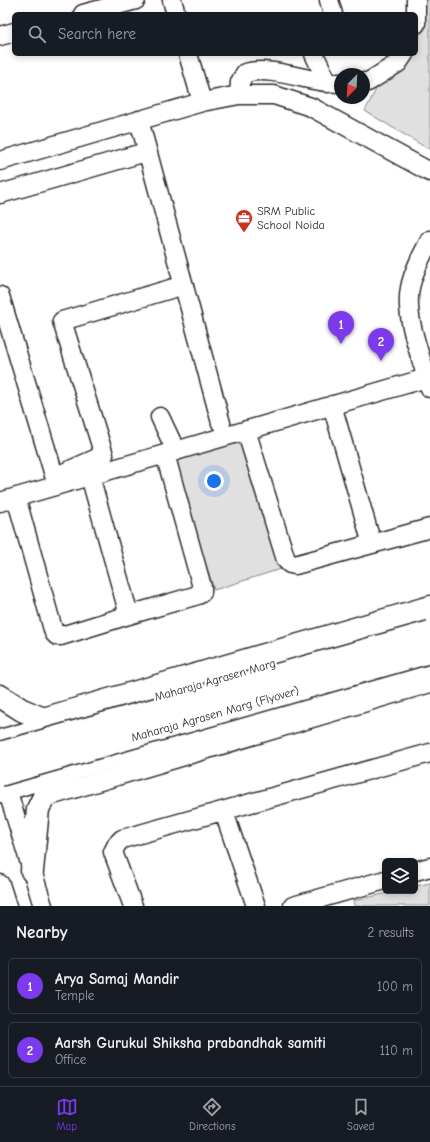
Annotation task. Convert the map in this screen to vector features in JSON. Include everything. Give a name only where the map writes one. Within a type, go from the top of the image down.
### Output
[{"type":"main road","name":"Maharaja Agrasen Marg","points":[[0,741],[430,619]]},
{"type":"main road","name":"Maharaja Agrasen Marg (Flyover)","points":[[0,753],[430,632]]},
{"type":"main road","name":"Maharaja Agrasen Marg (Flyover)","points":[[2,785],[430,652]]},
{"type":"main road","points":[[303,655],[318,697]]},
{"type":"main road","points":[[2,785],[78,767],[430,665]]},
{"type":"main road","points":[[0,696],[22,710],[41,718],[67,722]]},
{"type":"main road","points":[[32,871],[38,809],[50,784],[78,767]]},
{"type":"street","points":[[91,12],[136,0]]},
{"type":"street","points":[[172,0],[175,12]]},
{"type":"street","points":[[329,0],[332,12]]},
{"type":"street","points":[[416,0],[416,12]]},
{"type":"street","points":[[0,36],[12,33]]},
{"type":"street","points":[[189,56],[202,102]]},
{"type":"street","points":[[315,56],[334,83]]},
{"type":"street","points":[[370,81],[398,63],[403,56]]},
{"type":"street","points":[[239,95],[240,82],[245,73],[253,71],[281,73],[334,83]]},
{"type":"street","points":[[0,161],[202,102],[239,95],[274,95],[311,107],[430,172]]},
{"type":"street","points":[[138,120],[221,423]]},
{"type":"street","points":[[0,194],[146,152]]},
{"type":"street","points":[[56,481],[90,476],[332,405],[429,381],[410,317],[410,288],[420,258],[430,240]]},
{"type":"street","points":[[160,417],[171,452],[202,592],[198,595],[61,636],[54,634],[8,499],[56,481],[104,455],[62,321],[184,285]]},
{"type":"street","points":[[0,296],[56,481]]},
{"type":"street","points":[[332,405],[372,544]]},
{"type":"street","points":[[246,430],[286,560],[290,564],[295,565],[430,528]]},
{"type":"street","points":[[90,476],[129,615]]},
{"type":"street","points":[[41,718],[430,605]]},
{"type":"street","points":[[43,798],[430,683]]},
{"type":"street","points":[[133,906],[113,852],[117,844],[122,839],[224,812],[430,753]]},
{"type":"street","points":[[2,785],[43,906]]},
{"type":"street","points":[[224,812],[256,906]]},
{"type":"street","points":[[418,870],[430,867]]},
{"type":"street","points":[[293,906],[341,899],[382,881]]},
{"type":"street","points":[[0,884],[7,906]]},
{"type":"shaded area","points":[[417,0],[430,0],[430,150],[365,111],[370,104],[370,101],[393,56],[418,56],[418,12],[417,12]]},
{"type":"shaded area","points":[[241,439],[281,569],[214,590],[173,460]]},
{"type":"shaded area","points":[[430,883],[430,906],[354,906],[353,901],[383,894],[418,894],[418,885]]},
{"type":"place","name":"SRM Public School Noida","points":[[244,233]]},
{"type":"place","name":"Arya Samaj Mandir","points":[[341,344]]},
{"type":"place","name":"Aarsh Gurukul Shiksha prabandhak samiti","points":[[381,361]]}]
